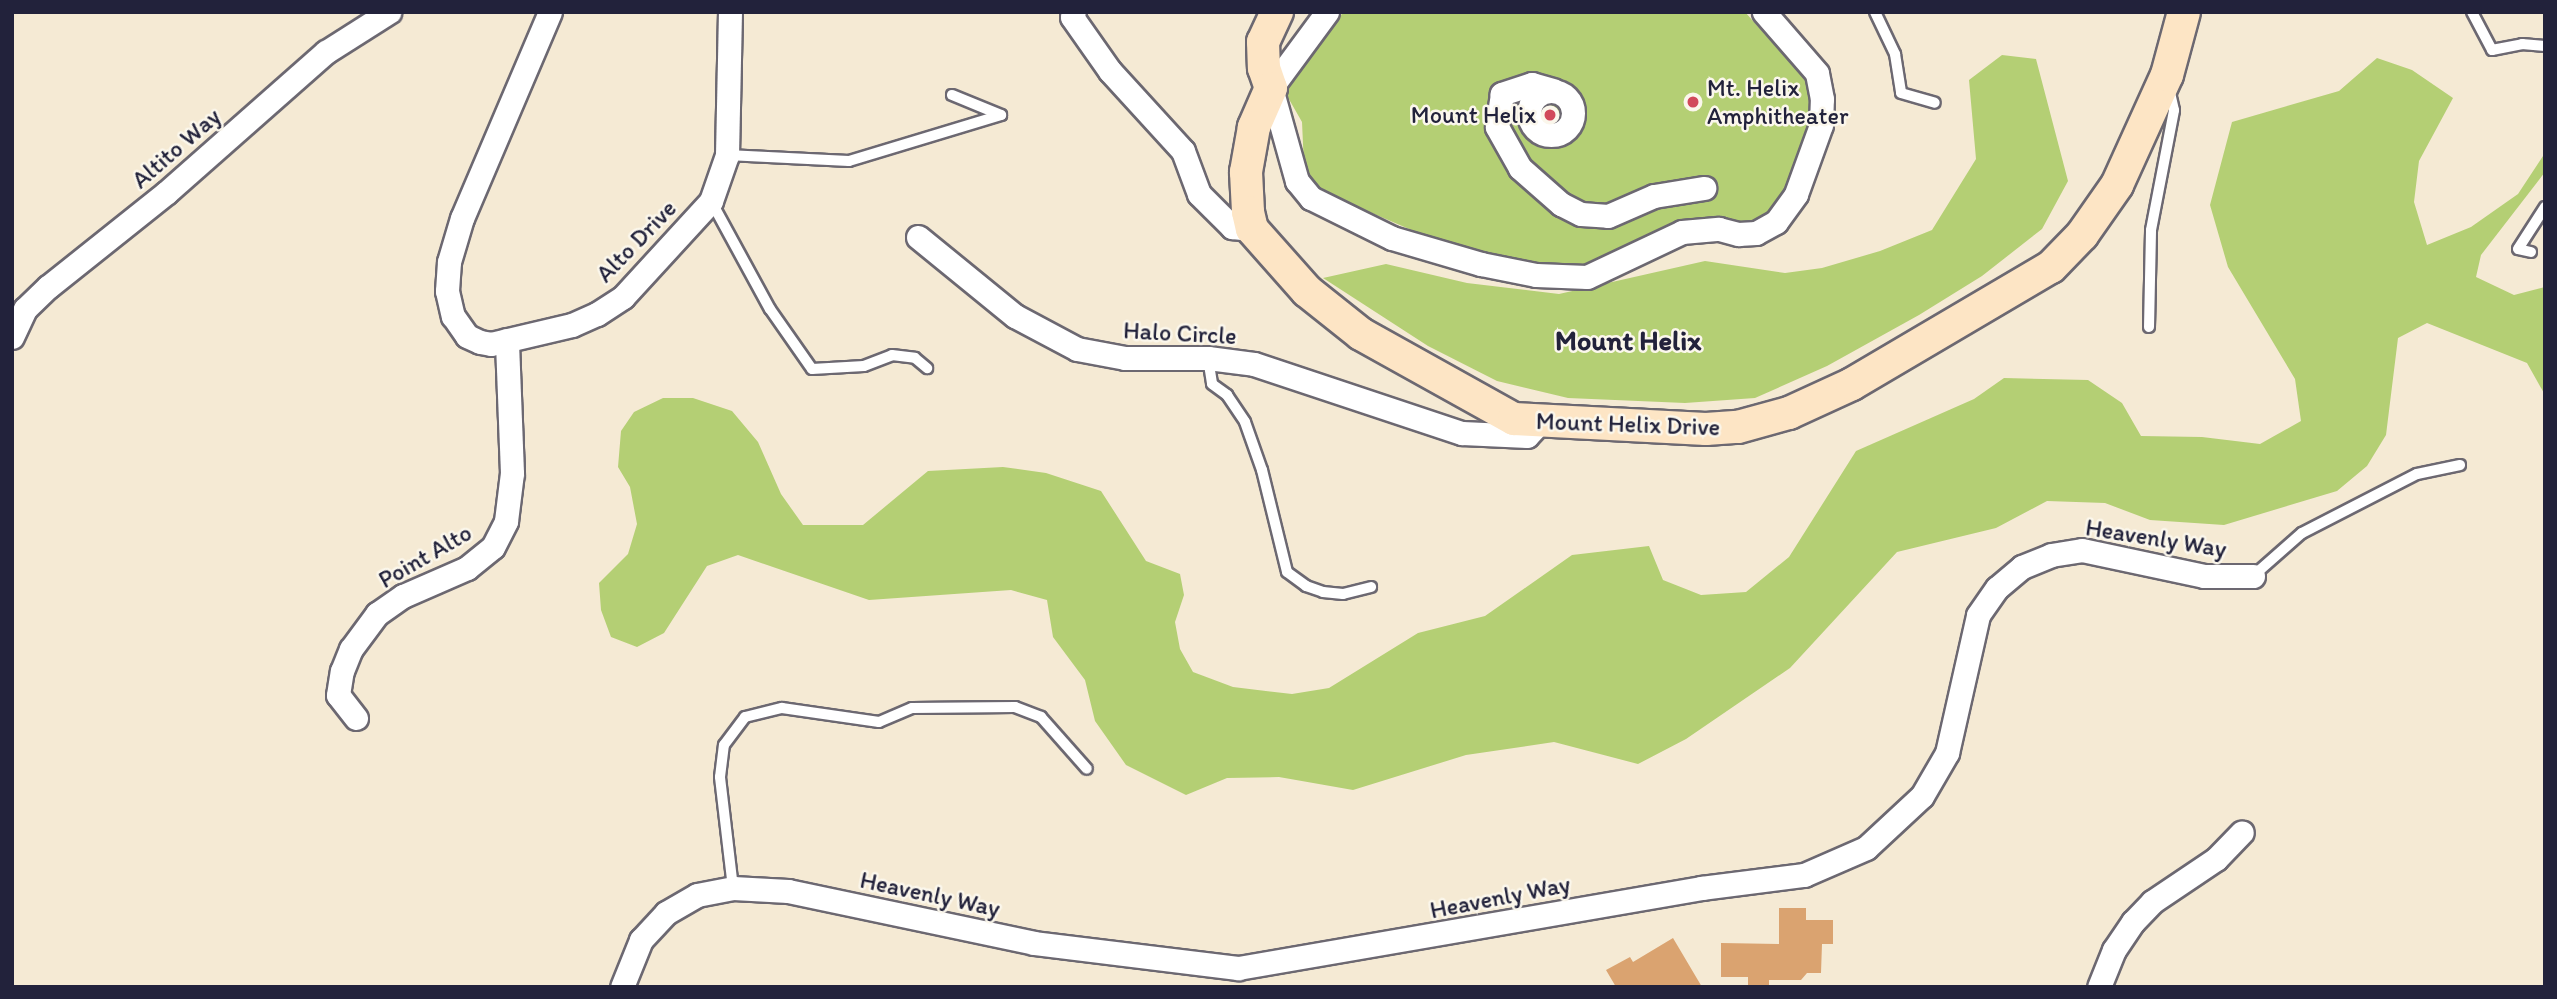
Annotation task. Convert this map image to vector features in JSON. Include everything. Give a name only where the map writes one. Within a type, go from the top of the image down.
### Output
[{"type":"street","name":"Altito Way","points":[[12,337],[25,309],[48,287],[167,192],[326,52],[389,12]]},
{"type":"street","name":"Alto Drive","points":[[550,12],[461,218],[447,276],[458,327],[480,342],[507,340],[572,325],[597,314],[622,297],[711,201],[727,155],[730,12]]},
{"type":"street","points":[[1074,12],[1110,71],[1183,151],[1199,194],[1232,227],[1251,229],[1246,172],[1254,127],[1271,88],[1327,12]]},
{"type":"street","points":[[1277,12],[1263,42],[1264,68],[1297,181],[1328,210],[1392,238],[1481,264],[1536,275],[1587,277],[1682,232],[1719,229],[1738,234],[1756,233],[1776,222],[1796,194],[1821,125],[1822,99],[1817,73],[1764,12]]},
{"type":"street","name":"Mount Helix Drive","points":[[1251,229],[1307,291],[1361,334],[1477,403],[1514,419],[1738,427],[1788,413],[1852,384],[2033,281],[2067,252],[2117,185],[2166,75],[2184,12]]},
{"type":"street","points":[[1553,90],[1532,84],[1502,94],[1497,127],[1520,167],[1561,204],[1581,214],[1608,216],[1654,196],[1704,188]]},
{"type":"street","name":"Halo Circle","points":[[918,237],[1015,316],[1077,349],[1125,358],[1208,358],[1254,364],[1462,433],[1527,436],[1542,420]]},
{"type":"street","name":"Point Alto","points":[[356,718],[338,695],[342,671],[351,649],[377,614],[403,596],[467,568],[493,547],[506,521],[512,473],[507,340]]},
{"type":"street","name":"Heavenly Way","points":[[622,987],[641,940],[666,913],[697,895],[733,888],[788,891],[1034,943],[1238,968],[1364,950],[1676,892],[1782,880],[1826,868],[1866,848],[1922,796],[1947,753],[1978,615],[1997,588],[2022,567],[2051,555],[2082,550],[2204,576],[2253,576]]},
{"type":"street","points":[[2099,987],[2114,950],[2143,912],[2216,859],[2242,832]]},
{"type":"lane","points":[[1875,12],[1895,54],[1900,93],[1935,103]]},
{"type":"lane","points":[[2472,12],[2492,50],[2522,44],[2545,46]]},
{"type":"lane","points":[[2149,327],[2151,230],[2174,110],[2166,75]]},
{"type":"lane","points":[[727,155],[849,161],[1000,115],[952,94]]},
{"type":"lane","points":[[711,201],[770,309],[812,369],[864,366],[892,355],[915,358],[927,369]]},
{"type":"lane","points":[[2531,252],[2518,249],[2545,207]]},
{"type":"lane","points":[[1208,358],[1212,384],[1227,395],[1245,422],[1262,470],[1287,572],[1306,586],[1323,592],[1343,594],[1371,587]]},
{"type":"lane","points":[[2253,576],[2301,533],[2417,474],[2460,465]]},
{"type":"lane","points":[[733,888],[720,777],[724,745],[745,717],[782,708],[879,722],[912,708],[1015,707],[1041,717],[1087,769]]},
{"type":"green space","points":[[1344,12],[1745,12],[1812,87],[1813,117],[1782,195],[1765,217],[1580,269],[1517,264],[1451,247],[1316,189],[1304,166],[1302,122],[1286,94],[1306,49]]},
{"type":"green space","points":[[2002,55],[2036,59],[2068,181],[2042,229],[1982,276],[1919,315],[1827,366],[1755,398],[1685,403],[1568,398],[1497,381],[1428,346],[1323,278],[1386,264],[1467,283],[1559,294],[1705,261],[1785,273],[1822,268],[1880,251],[1932,230],[1976,159],[1969,80]]},
{"type":"green space","points":[[2377,58],[2412,70],[2453,98],[2419,161],[2414,202],[2427,245],[2471,227],[2518,194],[2545,153],[2545,172],[2481,255],[2476,277],[2514,295],[2545,287],[2545,395],[2527,363],[2427,323],[2398,338],[2386,435],[2367,466],[2337,491],[2224,525],[2150,520],[2105,503],[2047,501],[1996,528],[1897,552],[1790,668],[1686,739],[1638,764],[1554,742],[1466,755],[1353,790],[1279,777],[1227,778],[1186,795],[1126,765],[1095,721],[1085,680],[1053,637],[1047,600],[1011,590],[869,600],[738,555],[707,566],[664,633],[637,647],[611,637],[601,610],[599,583],[628,554],[637,524],[630,487],[618,467],[621,431],[634,412],[663,398],[693,398],[732,411],[758,442],[781,494],[803,525],[863,525],[928,471],[1003,467],[1046,473],[1101,491],[1146,561],[1180,574],[1184,595],[1175,622],[1180,649],[1193,672],[1233,687],[1292,694],[1329,688],[1418,633],[1485,616],[1572,555],[1649,546],[1663,580],[1701,595],[1746,592],[1789,557],[1856,451],[1974,399],[2004,378],[2088,380],[2122,403],[2141,436],[2202,437],[2260,444],[2301,421],[2295,379],[2228,267],[2210,205],[2232,122],[2339,91]]},
{"type":"building","points":[[1779,908],[1806,908],[1806,920],[1833,920],[1833,944],[1822,944],[1821,973],[1807,973],[1801,980],[1769,980],[1769,985],[1748,985],[1748,977],[1721,977],[1721,943],[1779,944]]},
{"type":"building","points":[[1673,938],[1702,987],[1616,987],[1606,970],[1630,957],[1633,962]]},
{"type":"place","name":"Mt. Helix Amphitheater","points":[[1693,102]]},
{"type":"place","name":"Mount Helix","points":[[1550,115]]},
{"type":"district","name":"Mount Helix","points":[[1628,340]]}]
